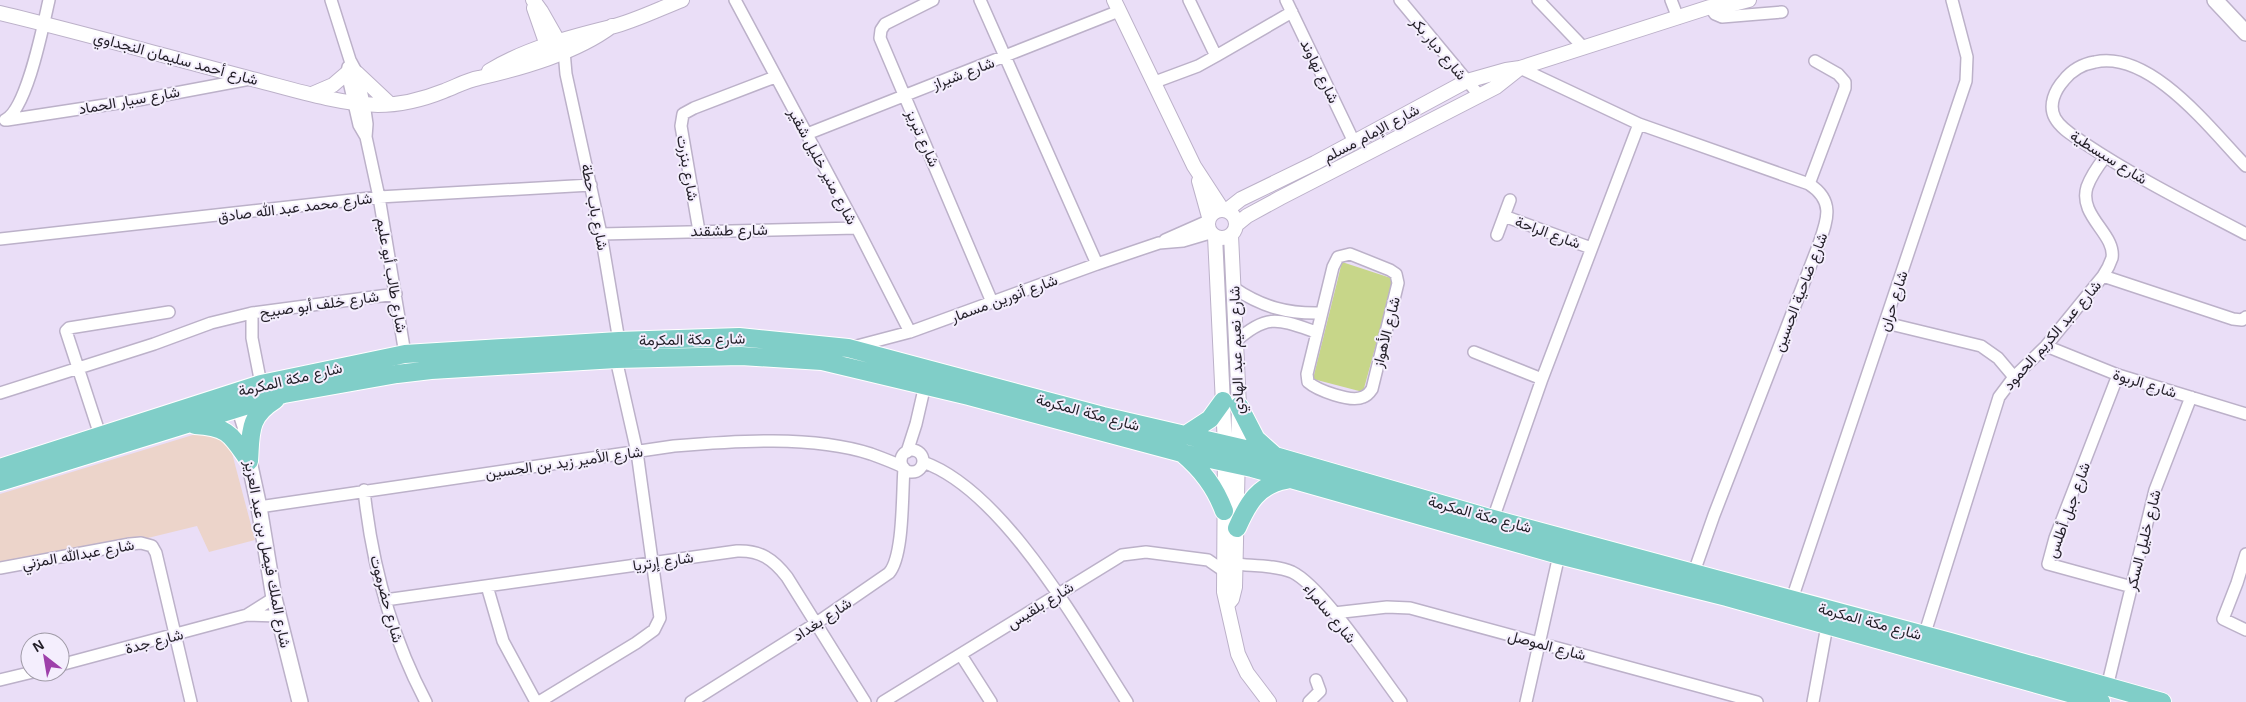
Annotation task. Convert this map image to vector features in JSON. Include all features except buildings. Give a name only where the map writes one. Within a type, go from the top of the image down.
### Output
[{"type":"main road","points":[[2215,0],[2246,33]]},
{"type":"main road","name":"شارع مكة المكرمة","points":[[0,482],[189,424],[260,384],[405,354],[619,341],[739,337],[848,348],[1183,445]]},
{"type":"main road","name":"شارع مكة المكرمة","points":[[0,468],[100,435],[233,400],[284,394],[431,370],[616,359],[741,356],[811,360],[834,363],[1232,456],[1286,480],[1559,555],[1727,597],[1827,626],[2104,695],[2162,702]]},
{"type":"main road","points":[[249,461],[251,431],[256,416],[266,405],[284,394]]},
{"type":"main road","name":"شارع الملك فيصل بن عبد العزيز","points":[[233,400],[245,426],[249,461],[259,507],[274,598],[300,702]]},
{"type":"main road","points":[[1224,511],[1220,499],[1183,445],[1210,419],[1231,403],[1256,439],[1276,456]]},
{"type":"main road","points":[[189,424],[214,427],[226,431],[249,461]]},
{"type":"main road","name":"شارع مكة المكرمة","points":[[1232,456],[1276,456],[1493,519],[1694,572],[1924,636],[2104,695]]},
{"type":"main road","points":[[1237,528],[1246,509],[1258,491],[1270,484],[1286,480]]},
{"type":"street","points":[[4,121],[15,112],[24,96],[49,0]]},
{"type":"street","name":"شارع طالب أبو عليم","points":[[332,0],[359,102],[359,125],[366,137],[379,197],[405,354]]},
{"type":"street","points":[[532,0],[535,14],[555,48]]},
{"type":"street","name":"شارع أحمد سليمان النجداوي","points":[[0,13],[311,94],[359,102],[390,104],[432,96],[478,78],[503,63],[555,48],[593,30],[612,26],[682,0]]},
{"type":"street","name":"شارع منير خليل شقير","points":[[735,0],[857,228],[910,332]]},
{"type":"street","name":"شارع تبريز","points":[[933,0],[886,24],[881,30],[882,42],[992,302]]},
{"type":"street","points":[[980,0],[1097,264]]},
{"type":"street","points":[[1189,0],[1216,56]]},
{"type":"street","name":"شارع نهاوند","points":[[1286,0],[1354,142]]},
{"type":"street","name":"شارع ديار بكر","points":[[1400,0],[1479,95]]},
{"type":"street","points":[[1538,0],[1584,48]]},
{"type":"street","points":[[1670,0],[1678,18]]},
{"type":"street","name":"شارع الإمام مسلم","points":[[1225,210],[1241,199],[1354,142],[1468,81],[1520,68],[1678,18],[1715,4],[1722,7],[1750,0]]},
{"type":"street","name":"شارع حران","points":[[1792,599],[1966,81],[1967,57],[1952,0]]},
{"type":"street","points":[[1715,4],[1715,14],[1722,17],[1782,12]]},
{"type":"street","name":"شارع شيراز","points":[[807,134],[1006,56],[1117,6]]},
{"type":"street","name":"شارع نعيم عبد الهادي","points":[[1117,6],[1194,166],[1210,227],[1231,403]]},
{"type":"street","points":[[1155,82],[1198,66],[1292,12]]},
{"type":"street","name":"شارع باب حطة","points":[[555,48],[566,74],[591,184],[619,341]]},
{"type":"street","points":[[1809,184],[1845,88],[1845,82],[1838,74],[1815,61]]},
{"type":"street","name":"شارع سبسطية","points":[[2246,166],[2196,113],[2155,77],[2121,62],[2100,61],[2083,64],[2067,75],[2055,93],[2052,110],[2061,126],[2105,157],[2246,234]]},
{"type":"street","name":"شارع الإمام مسلم","points":[[1234,230],[1247,216],[1496,87],[1520,68]]},
{"type":"street","name":"شارع ضاحية الحسين","points":[[1520,68],[1639,124],[1809,184],[1816,189],[1826,204],[1828,219],[1714,515],[1694,572]]},
{"type":"street","points":[[311,94],[333,86],[351,69],[390,104]]},
{"type":"street","name":"شارع بنزرت","points":[[699,231],[681,126],[683,114],[775,77]]},
{"type":"street","name":"شارع سيار الحماد","points":[[4,121],[138,100],[251,78]]},
{"type":"street","points":[[1493,519],[1542,379],[1639,124]]},
{"type":"street","name":"شارع عبد الكريم الحمود","points":[[1924,636],[1999,397],[2014,377],[2046,346],[2104,276],[2112,257],[2111,248],[2091,215],[2086,198],[2086,188],[2105,157]]},
{"type":"street","name":"شارع نعيم عبد الهادي","points":[[1194,166],[1225,210]]},
{"type":"street","name":"شارع محمد عبد الله صادق","points":[[0,239],[379,197],[591,184]]},
{"type":"street","name":"شارع الراحة","points":[[1497,234],[1510,200]]},
{"type":"street","points":[[1225,210],[1234,216],[1234,230],[1223,238],[1210,227],[1214,211],[1225,210]]},
{"type":"street","name":"شارع الراحة","points":[[1504,216],[1591,248]]},
{"type":"street","name":"شارع أنورين مسمار","points":[[848,348],[910,332],[1097,264],[1210,227]]},
{"type":"street","name":"شارع طشقند","points":[[601,234],[857,228]]},
{"type":"street","name":"شارع نعيم عبد الهادي","points":[[1232,456],[1231,403],[1235,342],[1234,230]]},
{"type":"street","name":"شارع الأهواز","points":[[1350,254],[1390,270],[1398,277],[1372,389],[1363,398],[1338,396],[1319,389],[1308,382],[1307,374],[1316,332],[1333,266],[1338,257],[1350,254]]},
{"type":"street","points":[[2104,276],[2233,319],[2242,320],[2246,317]]},
{"type":"street","points":[[1234,288],[1265,306],[1290,312],[1321,313]]},
{"type":"street","name":"شارع خلف أبو صبيح","points":[[260,384],[252,338],[252,313],[396,294]]},
{"type":"street","points":[[100,435],[65,334],[69,328],[169,312]]},
{"type":"street","points":[[0,393],[154,344],[211,323],[252,313]]},
{"type":"street","points":[[1235,342],[1252,327],[1263,322],[1276,320],[1316,332]]},
{"type":"street","points":[[1886,322],[1981,346],[1998,358],[2014,377]]},
{"type":"street","name":"شارع الربوة","points":[[2046,346],[2118,375],[2246,414]]},
{"type":"street","points":[[1474,352],[1542,379]]},
{"type":"street","points":[[487,586],[503,641],[538,702],[636,643],[659,624],[660,610],[637,452],[616,359]]},
{"type":"street","name":"شارع جبل أطلس","points":[[2118,375],[2056,538],[2048,564],[2132,586]]},
{"type":"street","points":[[916,424],[921,457],[920,469],[907,469],[902,460],[916,424],[925,385]]},
{"type":"street","name":"شارع خليل السكر","points":[[2104,695],[2156,490],[2192,397]]},
{"type":"street","name":"شارع الأمير زيد بن الحسين","points":[[259,507],[364,490],[674,446],[746,442],[808,444],[870,454],[905,453]]},
{"type":"street","points":[[905,453],[913,450],[951,476],[995,514],[1014,535],[1057,594],[1127,702]]},
{"type":"street","name":"شارع الأمير زيد بن الحسين","points":[[870,454],[907,469]]},
{"type":"street","points":[[1230,567],[1224,553],[1224,511],[1232,456]]},
{"type":"street","points":[[1232,456],[1237,528],[1225,598],[1228,604],[1234,642],[1238,654],[1247,672],[1269,702]]},
{"type":"street","name":"شارع بغداد","points":[[690,702],[815,624],[882,579],[894,567],[907,469]]},
{"type":"street","name":"شارع حضرموت","points":[[364,490],[372,541],[385,600],[396,638],[426,702]]},
{"type":"street","name":"شارع عبدالله المزني","points":[[0,568],[130,544],[149,544],[156,553],[175,636]]},
{"type":"street","name":"شارع إرتريا","points":[[385,600],[737,551],[756,552],[777,565],[865,702]]},
{"type":"street","name":"شارع بلقيس","points":[[883,702],[1118,557],[1129,553],[1146,552],[1208,560],[1230,567]]},
{"type":"street","points":[[1208,560],[1224,553]]},
{"type":"street","points":[[2246,554],[2223,619],[2246,630]]},
{"type":"street","points":[[1526,702],[1559,555]]},
{"type":"street","name":"شارع سامراء","points":[[1230,567],[1290,572],[1311,588],[1334,613],[1401,702]]},
{"type":"street","name":"شارع جدة","points":[[70,662],[175,636],[247,615],[274,598]]},
{"type":"street","name":"شارع الموصل","points":[[1334,613],[1387,607],[1410,608],[1757,702]]},
{"type":"street","name":"شارع جدة","points":[[247,615],[278,616]]},
{"type":"street","points":[[1813,702],[1827,626]]},
{"type":"street","points":[[175,636],[191,702]]},
{"type":"street","points":[[961,655],[991,702]]},
{"type":"street","points":[[0,680],[20,675]]},
{"type":"street","points":[[1309,702],[1320,691],[1316,680]]},
{"type":"shaded area","points":[[209,430],[228,438],[255,540],[209,552],[197,526],[0,574],[0,494]]},
{"type":"green space","points":[[1342,262],[1394,279],[1363,392],[1313,379]]}]
